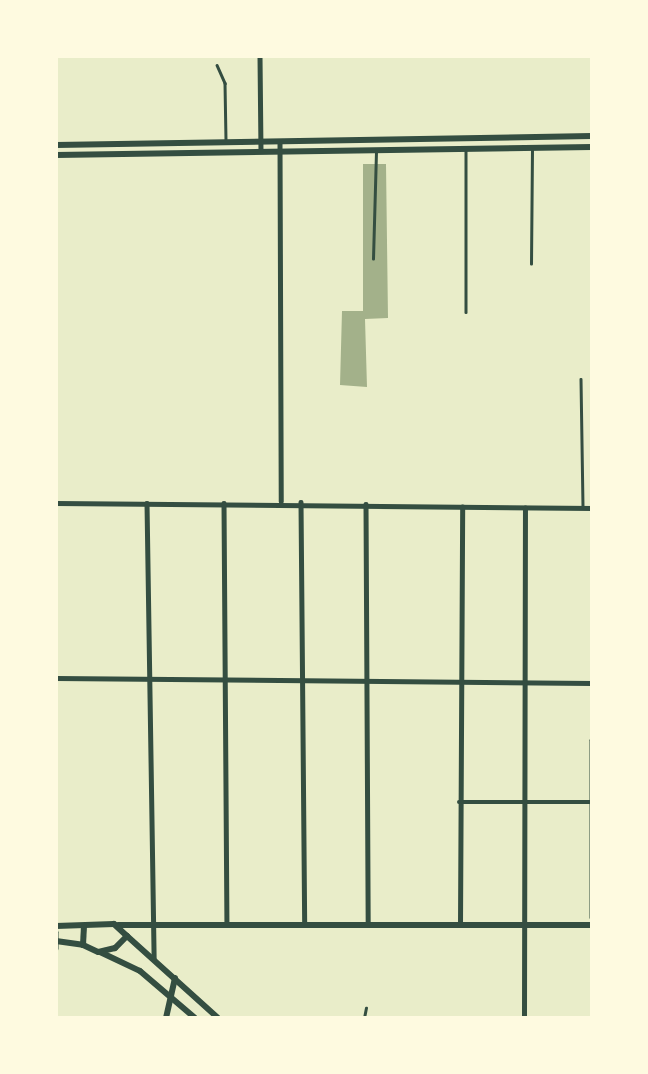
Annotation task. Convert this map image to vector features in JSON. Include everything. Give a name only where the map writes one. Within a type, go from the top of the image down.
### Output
[{"type":"street","points":[[260,56],[261,151]]},
{"type":"street","points":[[56,145],[592,136]]},
{"type":"street","points":[[280,142],[281,502]]},
{"type":"street","points":[[56,155],[592,147]]},
{"type":"street","points":[[301,502],[301,679],[306,923]]},
{"type":"street","points":[[56,503],[301,502],[592,508]]},
{"type":"street","points":[[146,503],[154,960]]},
{"type":"street","points":[[224,503],[227,925]]},
{"type":"street","points":[[366,504],[368,924]]},
{"type":"street","points":[[460,925],[462,507]]},
{"type":"street","points":[[524,1018],[525,508]]},
{"type":"street","points":[[56,678],[592,683]]},
{"type":"street","points":[[592,740],[592,917]]},
{"type":"street","points":[[460,802],[591,802]]},
{"type":"street","points":[[56,926],[306,923],[592,925]]},
{"type":"street","points":[[118,925],[218,1018]]},
{"type":"street","points":[[83,945],[84,927]]},
{"type":"street","points":[[56,932],[56,947]]},
{"type":"street","points":[[99,952],[116,948],[127,936]]},
{"type":"street","points":[[56,941],[83,945],[99,952],[168,992],[195,1018]]},
{"type":"street","points":[[166,1018],[168,992],[175,978]]},
{"type":"lane","points":[[217,65],[225,83],[226,143]]},
{"type":"lane","points":[[466,148],[466,312]]},
{"type":"lane","points":[[531,264],[532,148]]},
{"type":"lane","points":[[373,259],[376,149]]},
{"type":"lane","points":[[581,379],[583,508]]},
{"type":"lane","points":[[364,1018],[366,1008]]},
{"type":"shaded area","points":[[363,164],[386,164],[388,318],[365,319],[367,387],[340,385],[342,311],[363,311]]}]
